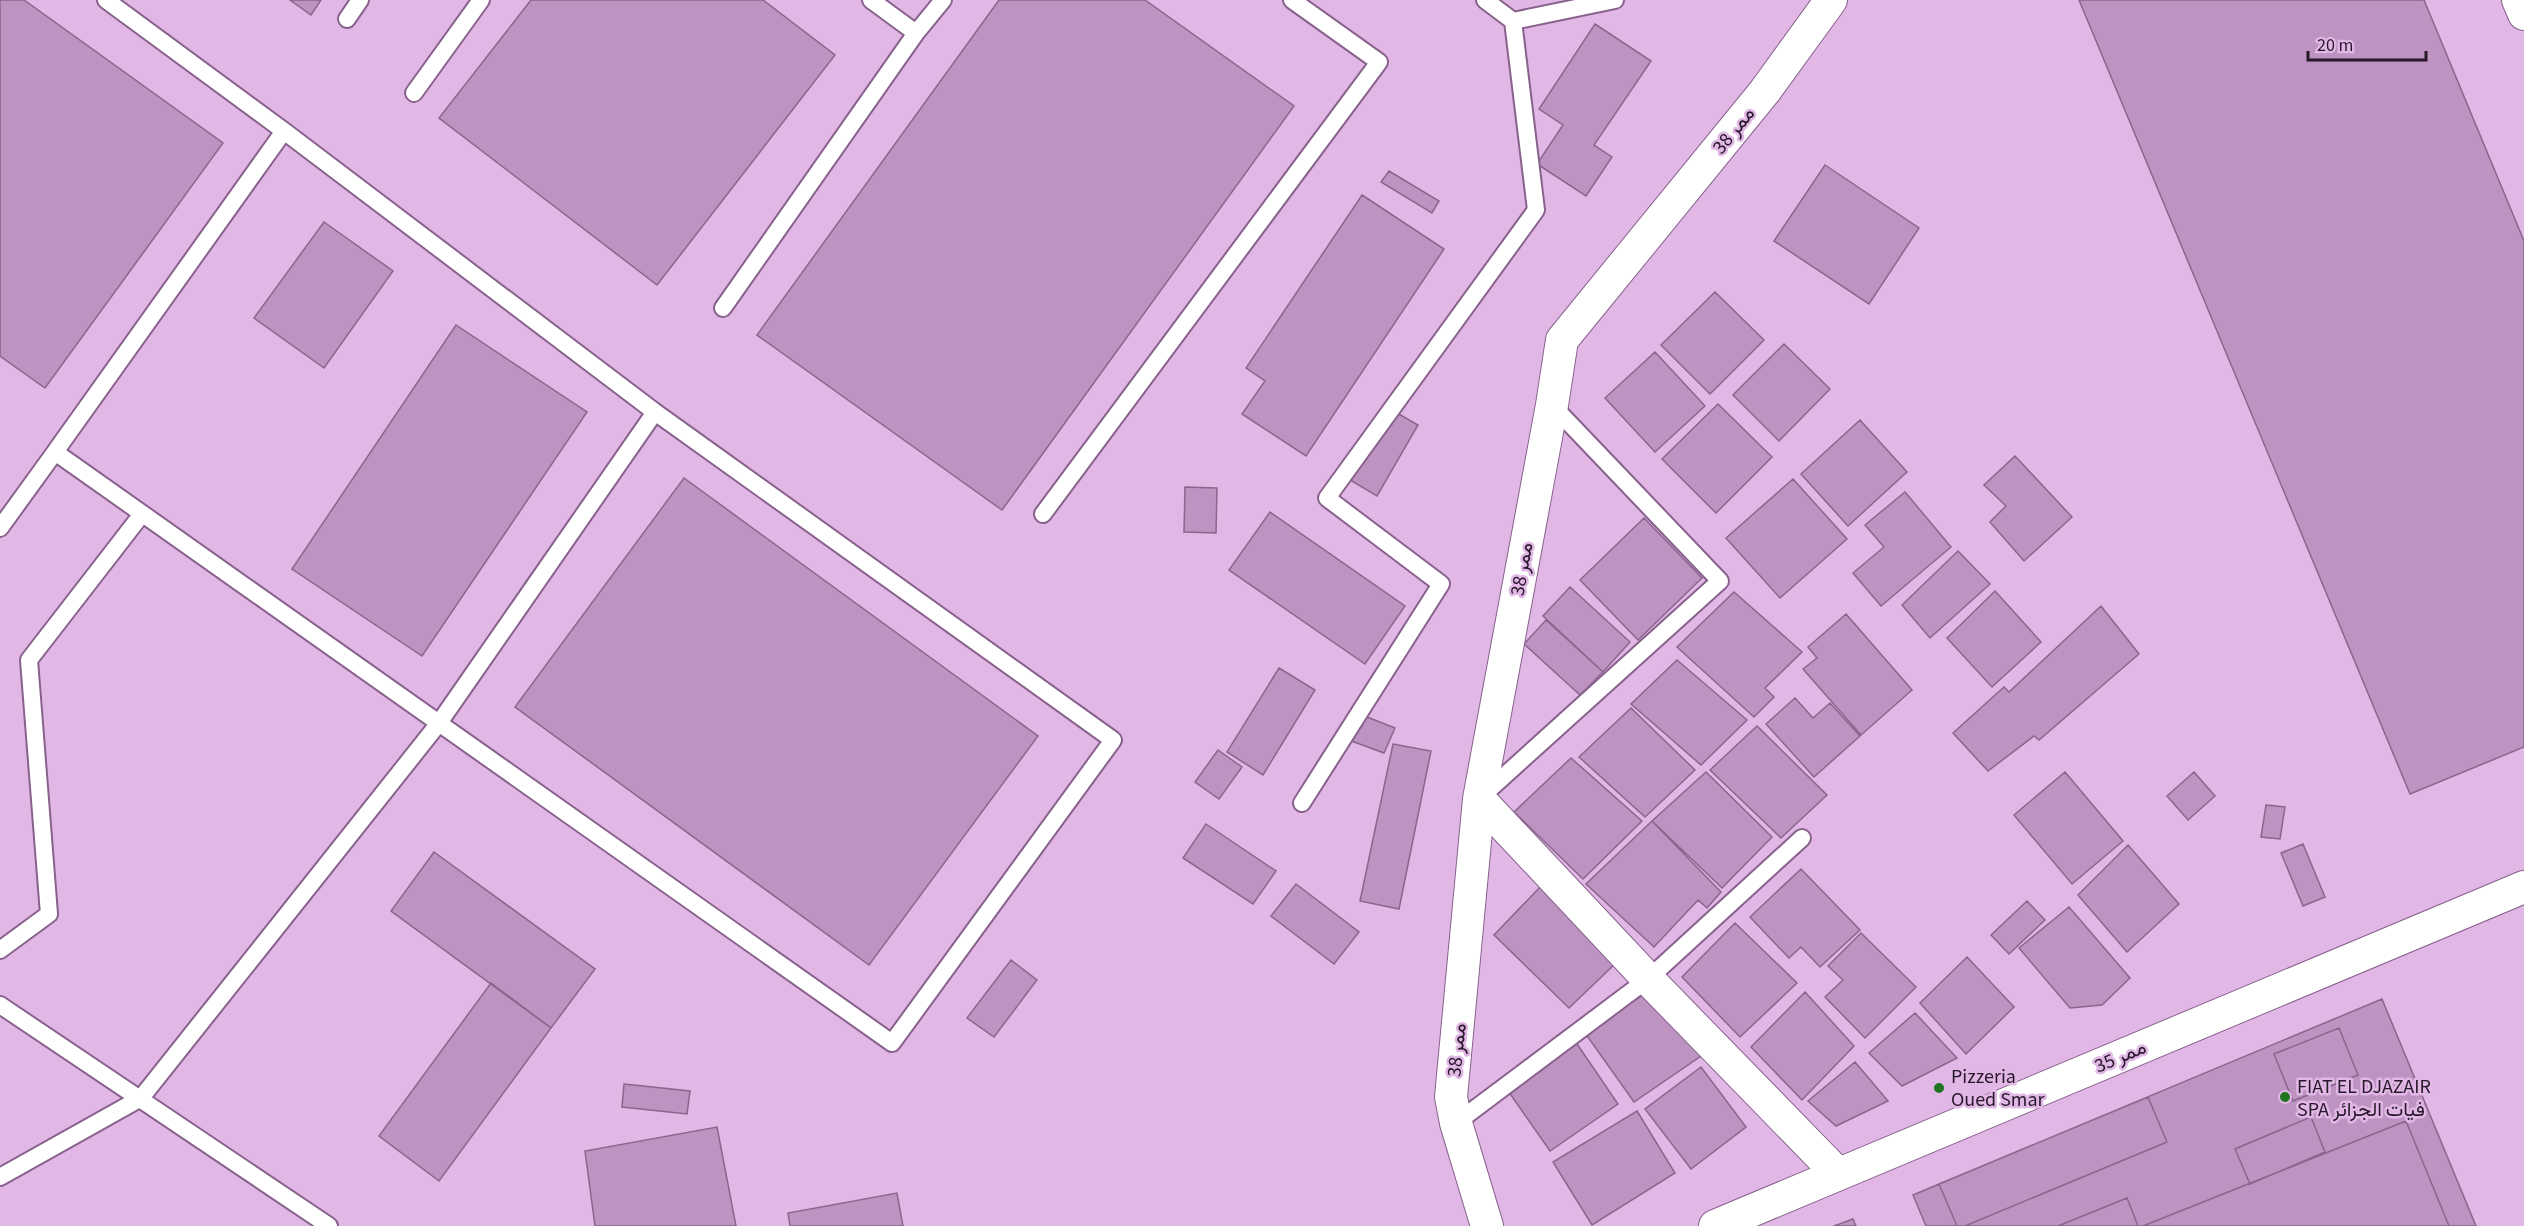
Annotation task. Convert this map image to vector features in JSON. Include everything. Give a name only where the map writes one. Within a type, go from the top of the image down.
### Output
[{"type":"street","name":"ممر 38","points":[[1486,1226],[1456,1123],[1451,1097],[1479,799],[1562,340],[1765,91],[1831,0]]},
{"type":"street","points":[[2518,0],[2524,14]]},
{"type":"street","points":[[1479,799],[1648,979],[1839,1174]]},
{"type":"street","name":"ممر 35","points":[[1715,1226],[2524,887]]},
{"type":"lane","points":[[55,452],[891,1043],[1113,740],[655,412],[284,131],[106,0]]},
{"type":"lane","points":[[347,19],[360,0]]},
{"type":"lane","points":[[414,93],[481,0]]},
{"type":"lane","points":[[871,0],[916,33]]},
{"type":"lane","points":[[723,308],[916,33],[943,0]]},
{"type":"lane","points":[[1043,514],[1379,62],[1292,0]]},
{"type":"lane","points":[[1302,803],[1440,584],[1327,498],[1536,210],[1513,21],[1485,0]]},
{"type":"lane","points":[[1513,21],[1547,7],[1615,0]]},
{"type":"lane","points":[[0,528],[284,131]]},
{"type":"lane","points":[[1479,799],[1720,581],[1552,405]]},
{"type":"lane","points":[[0,1177],[141,1098],[439,723],[655,412]]},
{"type":"lane","points":[[0,950],[50,914],[29,660],[142,514]]},
{"type":"lane","points":[[1456,1123],[1648,979],[1802,838]]},
{"type":"lane","points":[[0,1005],[329,1226]]},
{"type":"building","points":[[0,0],[24,0],[223,143],[45,388],[0,356]]},
{"type":"building","points":[[290,0],[321,0],[311,15]]},
{"type":"building","points":[[531,0],[763,0],[835,55],[657,285],[439,118]]},
{"type":"building","points":[[999,0],[1145,0],[1294,106],[1002,510],[757,335]]},
{"type":"building","points":[[2079,0],[2424,0],[2524,241],[2524,747],[2410,794]]},
{"type":"building","points":[[1595,24],[1651,61],[1594,145],[1612,157],[1586,196],[1537,164],[1563,125],[1539,109]]},
{"type":"building","points":[[1825,165],[1919,228],[1869,304],[1774,241]]},
{"type":"building","points":[[1389,171],[1439,201],[1432,213],[1381,182]]},
{"type":"building","points":[[1362,195],[1444,249],[1306,456],[1242,414],[1265,381],[1246,368]]},
{"type":"building","points":[[324,222],[393,271],[324,368],[254,318]]},
{"type":"building","points":[[1715,292],[1764,340],[1710,394],[1661,345]]},
{"type":"building","points":[[456,325],[587,412],[422,656],[292,569]]},
{"type":"building","points":[[1784,344],[1830,389],[1779,441],[1733,395]]},
{"type":"building","points":[[1655,352],[1705,406],[1655,452],[1605,398]]},
{"type":"building","points":[[1718,404],[1772,457],[1716,513],[1662,459]]},
{"type":"building","points":[[1385,406],[1418,425],[1377,496],[1345,477]]},
{"type":"building","points":[[1860,420],[1907,472],[1848,526],[1801,474]]},
{"type":"building","points":[[2015,456],[2072,517],[2024,561],[1990,522],[2006,506],[1984,485]]},
{"type":"building","points":[[684,478],[1038,736],[869,965],[515,707]]},
{"type":"building","points":[[1793,479],[1847,539],[1780,598],[1726,538]]},
{"type":"building","points":[[1185,487],[1217,488],[1216,533],[1184,532]]},
{"type":"building","points":[[1905,492],[1951,547],[1881,606],[1853,573],[1884,547],[1865,525]]},
{"type":"building","points":[[1270,512],[1405,606],[1365,664],[1229,570]]},
{"type":"building","points":[[1644,518],[1702,578],[1638,640],[1580,580]]},
{"type":"building","points":[[1958,551],[1990,584],[1930,638],[1902,605]]},
{"type":"building","points":[[1570,587],[1630,642],[1603,672],[1543,616]]},
{"type":"building","points":[[1995,591],[2041,642],[1992,687],[1947,638]]},
{"type":"building","points":[[1734,592],[1802,652],[1765,688],[1774,697],[1754,717],[1677,647]]},
{"type":"building","points":[[2101,606],[2139,654],[2039,740],[2034,736],[1988,771],[1953,733],[2004,687],[2009,692]]},
{"type":"building","points":[[1846,614],[1912,690],[1861,735],[1803,669],[1817,658],[1808,647]]},
{"type":"building","points":[[1546,620],[1603,672],[1580,695],[1524,644]]},
{"type":"building","points":[[1677,660],[1747,720],[1701,765],[1631,704]]},
{"type":"building","points":[[1279,668],[1315,690],[1263,775],[1227,752]]},
{"type":"building","points":[[1795,698],[1813,718],[1830,703],[1860,736],[1814,777],[1766,724]]},
{"type":"building","points":[[1631,708],[1695,770],[1645,817],[1579,757]]},
{"type":"building","points":[[1357,713],[1395,728],[1384,753],[1346,739]]},
{"type":"building","points":[[1757,726],[1827,795],[1781,838],[1710,770]]},
{"type":"building","points":[[1393,744],[1431,751],[1399,909],[1360,901]]},
{"type":"building","points":[[1218,750],[1242,767],[1219,799],[1195,782]]},
{"type":"building","points":[[1571,758],[1642,821],[1583,879],[1514,812]]},
{"type":"building","points":[[1706,772],[1772,837],[1722,888],[1652,821]]},
{"type":"building","points":[[2065,772],[2123,841],[2072,884],[2014,815]]},
{"type":"building","points":[[2194,772],[2215,796],[2188,820],[2167,796]]},
{"type":"building","points":[[2266,805],[2285,807],[2280,839],[2261,837]]},
{"type":"building","points":[[1652,821],[1721,892],[1707,908],[1698,900],[1654,947],[1586,884]]},
{"type":"building","points":[[1206,824],[1276,871],[1253,904],[1183,858]]},
{"type":"building","points":[[2303,844],[2325,897],[2303,906],[2281,853]]},
{"type":"building","points":[[2128,845],[2179,904],[2127,952],[2078,895]]},
{"type":"building","points":[[434,852],[595,969],[551,1028],[391,911]]},
{"type":"building","points":[[1801,869],[1860,930],[1820,967],[1801,947],[1789,958],[1750,917]]},
{"type":"building","points":[[1296,884],[1359,932],[1334,964],[1271,916]]},
{"type":"building","points":[[1542,885],[1618,961],[1569,1008],[1494,935]]},
{"type":"building","points":[[2027,901],[2045,920],[2009,954],[1991,935]]},
{"type":"building","points":[[2069,907],[2130,978],[2102,1005],[2070,1008],[2019,948]]},
{"type":"building","points":[[1735,923],[1797,983],[1740,1037],[1682,977]]},
{"type":"building","points":[[1861,933],[1916,987],[1865,1038],[1825,997],[1843,980],[1828,966]]},
{"type":"building","points":[[1967,957],[2014,1007],[1966,1054],[1920,1003]]},
{"type":"building","points":[[1011,960],[1037,980],[994,1037],[967,1018]]},
{"type":"building","points":[[491,983],[551,1028],[439,1181],[379,1136]]},
{"type":"building","points":[[1647,992],[1701,1056],[1634,1102],[1585,1033]]},
{"type":"building","points":[[1805,992],[1854,1046],[1802,1100],[1751,1047]]},
{"type":"building","name":"FIAT EL DJAZAIR SPA فيات الجزائر","points":[[2382,999],[2476,1226],[1926,1226],[1913,1195]]},
{"type":"building","points":[[1915,1013],[1957,1058],[1902,1086],[1869,1053]]},
{"type":"building","points":[[2339,1028],[2358,1075],[2293,1101],[2274,1054]]},
{"type":"building","points":[[1575,1041],[1618,1104],[1550,1151],[1506,1088]]},
{"type":"building","points":[[1855,1062],[1888,1101],[1836,1126],[1808,1101]]},
{"type":"building","points":[[1701,1067],[1746,1127],[1691,1169],[1645,1109]]},
{"type":"building","points":[[624,1084],[690,1091],[687,1114],[622,1107]]},
{"type":"building","points":[[2148,1097],[2167,1142],[1965,1226],[1957,1226],[1939,1184]]},
{"type":"building","points":[[1637,1111],[1675,1173],[1592,1225],[1553,1162]]},
{"type":"building","points":[[2311,1117],[2325,1152],[2250,1184],[2235,1149]]},
{"type":"building","points":[[2406,1121],[2449,1226],[2143,1226]]},
{"type":"building","points":[[717,1127],[736,1226],[595,1226],[585,1151]]},
{"type":"building","points":[[897,1193],[903,1226],[790,1226],[788,1213]]},
{"type":"building","points":[[2127,1198],[2138,1226],[2058,1226]]},
{"type":"building","points":[[1853,1219],[1856,1226],[1834,1226]]},
{"type":"place","name":"Pizzeria Oued Smar","points":[[1939,1088]]},
{"type":"place","name":"FIAT EL DJAZAIR SPA فيات الجزائر","points":[[2285,1097]]}]
